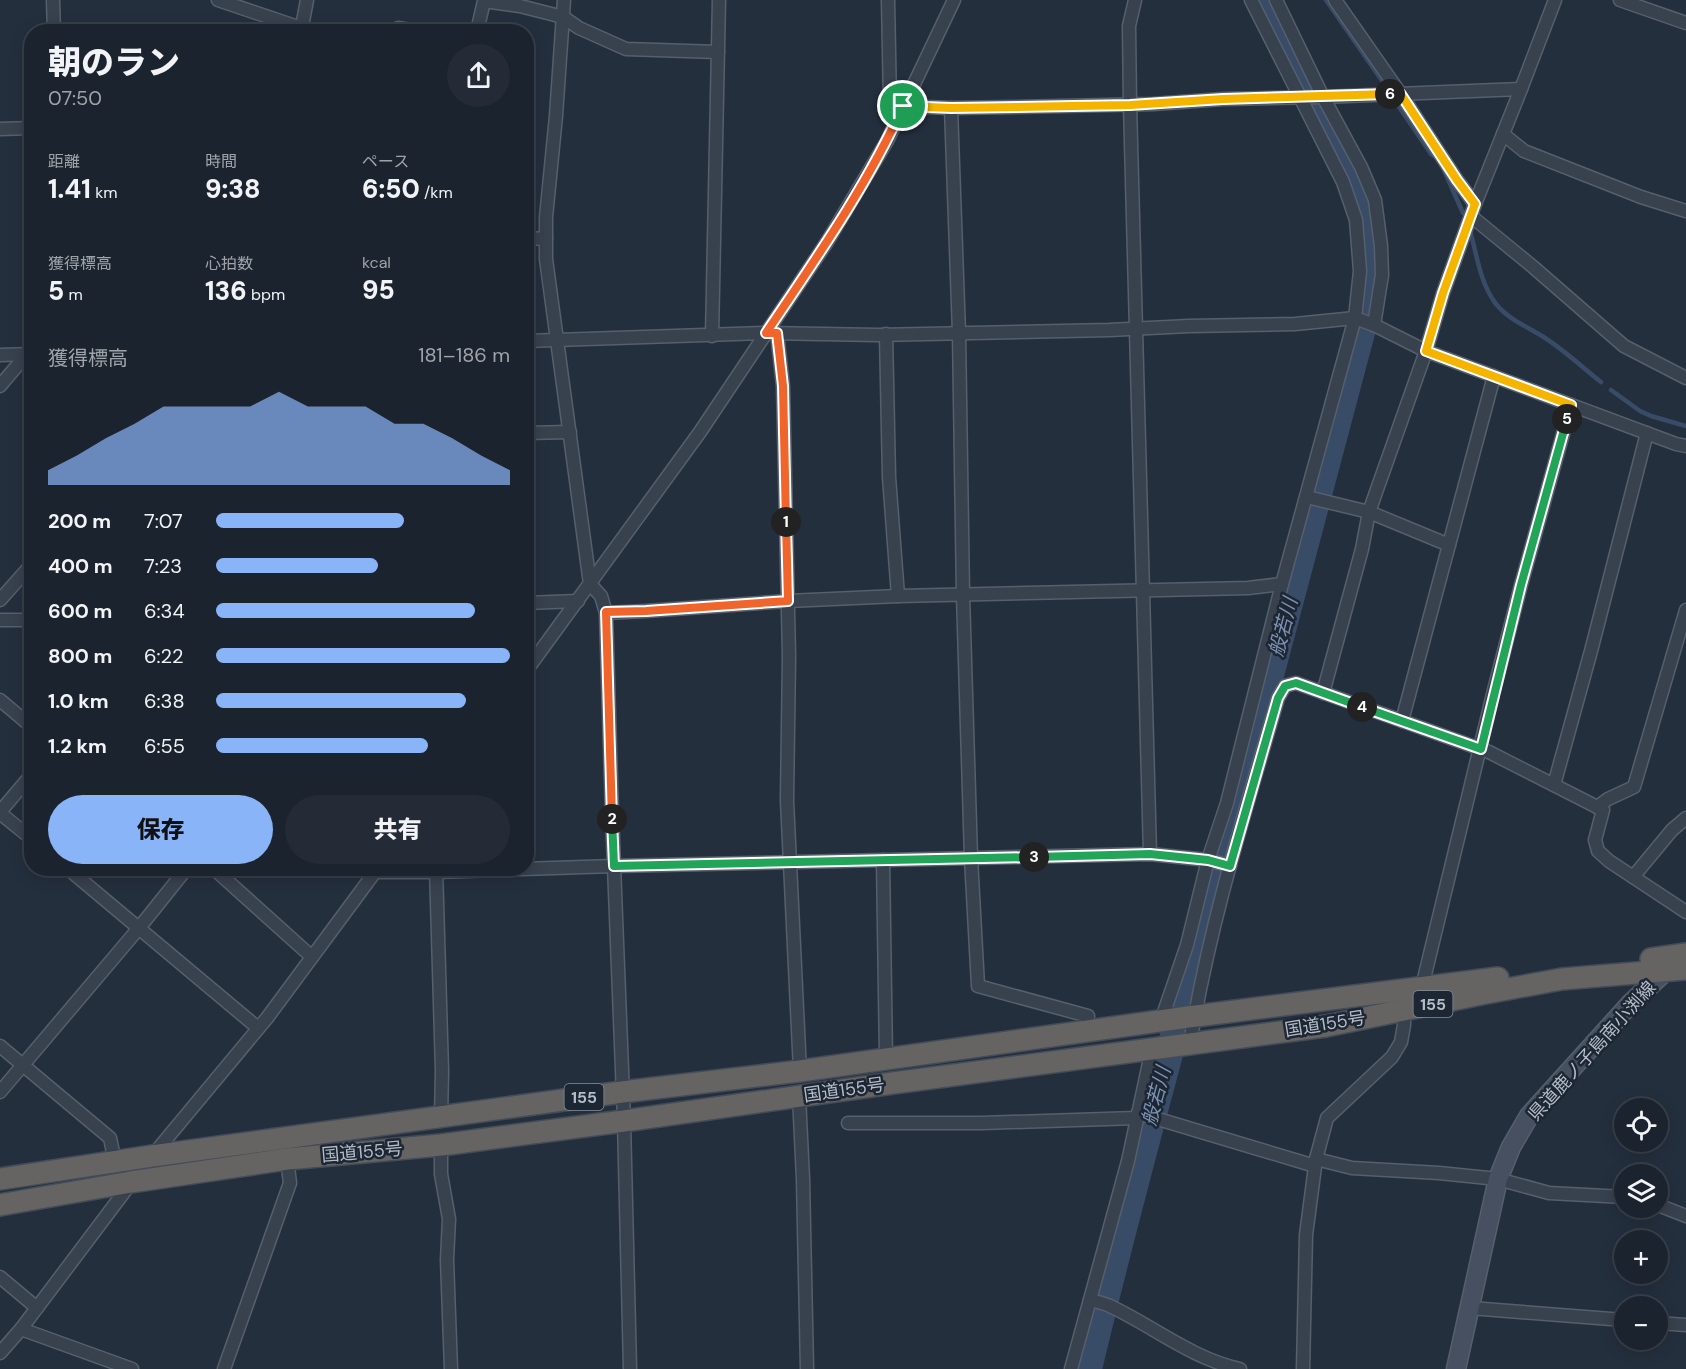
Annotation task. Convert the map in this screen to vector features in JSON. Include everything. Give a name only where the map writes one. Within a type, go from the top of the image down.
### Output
[{"type":"highway","name":"国道155号","points":[[0,1179],[152,1156],[622,1092],[800,1071],[1178,1018],[1422,987],[1681,960]]},
{"type":"highway","name":"国道155号","points":[[0,1204],[287,1159],[441,1145],[1326,1026],[1486,993],[1681,960]]},
{"type":"main road","name":"県道鹿ノ子島南小渕線","points":[[1456,1369],[1498,1179],[1511,1147],[1530,1116],[1630,1004],[1681,960]]},
{"type":"street","points":[[53,0],[54,24]]},
{"type":"street","points":[[218,0],[284,24]]},
{"type":"street","points":[[302,24],[307,0]]},
{"type":"street","points":[[564,0],[546,217],[546,259],[590,584],[601,596],[606,612],[624,1121],[630,1369]]},
{"type":"street","points":[[712,336],[719,0]]},
{"type":"street","points":[[888,0],[890,102],[903,106],[951,108],[1130,105],[1223,99],[1521,89]]},
{"type":"street","points":[[534,660],[772,333],[887,141],[954,0]]},
{"type":"street","points":[[1135,0],[1129,26],[1130,105],[1150,854]]},
{"type":"street","points":[[1251,0],[1343,182],[1356,220],[1365,322]]},
{"type":"street","points":[[1071,1369],[1092,1301],[1139,1115],[1171,1047],[1178,1018],[1187,945],[1227,803],[1282,584],[1382,275],[1375,200],[1361,167],[1322,97],[1276,0]]},
{"type":"street","points":[[1335,0],[1475,204]]},
{"type":"street","points":[[1323,693],[1362,549],[1369,512],[1475,204],[1555,0]]},
{"type":"street","points":[[1620,0],[1686,23]]},
{"type":"street","points":[[479,24],[484,1],[520,6],[562,17],[579,28],[626,49],[718,52]]},
{"type":"street","points":[[951,108],[959,333],[963,595],[971,858],[978,986],[1088,1016]]},
{"type":"street","points":[[0,129],[24,129]]},
{"type":"street","points":[[1503,134],[1524,151],[1630,193],[1686,212]]},
{"type":"street","points":[[1471,216],[1624,346],[1686,378]]},
{"type":"street","points":[[534,238],[546,239]]},
{"type":"street","points":[[534,341],[772,333],[959,333],[1365,322],[1426,351],[1686,446]]},
{"type":"street","points":[[772,333],[783,386],[789,656],[787,801],[800,1071]]},
{"type":"street","points":[[886,334],[890,477],[898,596]]},
{"type":"street","points":[[0,355],[24,354]]},
{"type":"street","points":[[0,386],[24,360]]},
{"type":"street","points":[[1402,721],[1494,376]]},
{"type":"street","points":[[1422,987],[1521,585],[1571,405]]},
{"type":"street","points":[[534,434],[570,432]]},
{"type":"street","points":[[1554,785],[1647,433]]},
{"type":"street","points":[[1309,497],[1369,512],[1449,545]]},
{"type":"street","points":[[0,600],[24,573]]},
{"type":"street","points":[[606,612],[898,596],[1248,588],[1282,584]]},
{"type":"street","points":[[534,603],[578,601]]},
{"type":"street","points":[[1597,807],[1608,799],[1634,788],[1686,610]]},
{"type":"street","points":[[0,620],[24,620]]},
{"type":"street","points":[[1178,1018],[1205,964],[1228,865],[1278,698],[1285,686],[1296,683],[1481,749],[1603,810],[1595,840],[1598,851],[1609,861],[1686,912]]},
{"type":"street","points":[[0,700],[24,720]]},
{"type":"street","points":[[24,784],[0,812],[24,832]]},
{"type":"street","points":[[1633,877],[1672,830],[1686,818]]},
{"type":"street","points":[[534,868],[1150,854],[1210,860],[1228,865]]},
{"type":"street","points":[[883,860],[886,1058]]},
{"type":"street","points":[[77,876],[258,1028]]},
{"type":"street","points":[[0,1092],[181,876]]},
{"type":"street","points":[[222,876],[312,957]]},
{"type":"street","points":[[0,1353],[21,1329],[131,1182],[258,1028],[373,876]]},
{"type":"street","points":[[436,876],[442,1071],[441,1118]]},
{"type":"street","points":[[1303,1369],[1306,1235],[1316,1162],[1327,1118],[1392,1057],[1401,1042],[1404,1011]]},
{"type":"street","points":[[0,1046],[110,1138],[115,1162]]},
{"type":"street","points":[[799,1096],[807,1369]]},
{"type":"street","points":[[848,1123],[982,1123],[1139,1115],[1316,1162],[1352,1168],[1498,1179],[1550,1193],[1614,1196]]},
{"type":"street","points":[[441,1145],[441,1174],[449,1220],[451,1369]]},
{"type":"street","points":[[224,1369],[290,1183],[287,1159]]},
{"type":"street","points":[[1668,1209],[1686,1216]]},
{"type":"street","points":[[0,1277],[37,1308]]},
{"type":"street","points":[[1092,1301],[1110,1306],[1198,1354],[1240,1369]]},
{"type":"street","points":[[1470,1308],[1614,1319]]},
{"type":"street","points":[[1668,1324],[1686,1325]]},
{"type":"street","points":[[21,1329],[132,1369]]},
{"type":"waterway","name":"般若川","points":[[1088,1369],[1148,1132],[1365,322],[1368,239],[1357,190],[1303,73],[1266,0]]},
{"type":"waterway","points":[[1326,0],[1385,85]]},
{"type":"waterway","points":[[1395,101],[1431,154],[1438,158]]},
{"type":"waterway","points":[[1443,168],[1463,213]]},
{"type":"waterway","points":[[1471,234],[1483,280],[1496,304],[1512,318],[1557,347],[1601,382]]},
{"type":"waterway","points":[[1611,390],[1640,411],[1686,426]]},
{"type":"route","points":[[1400,93],[1475,204],[1443,293],[1426,351],[1571,405],[1521,585],[1481,749],[1296,683],[1285,686],[1278,698],[1230,866],[1208,860],[1150,854],[614,866],[606,612],[788,601],[783,386],[777,333],[766,333],[827,242],[887,141],[903,106],[951,108],[1130,105],[1223,99],[1400,93]]}]
